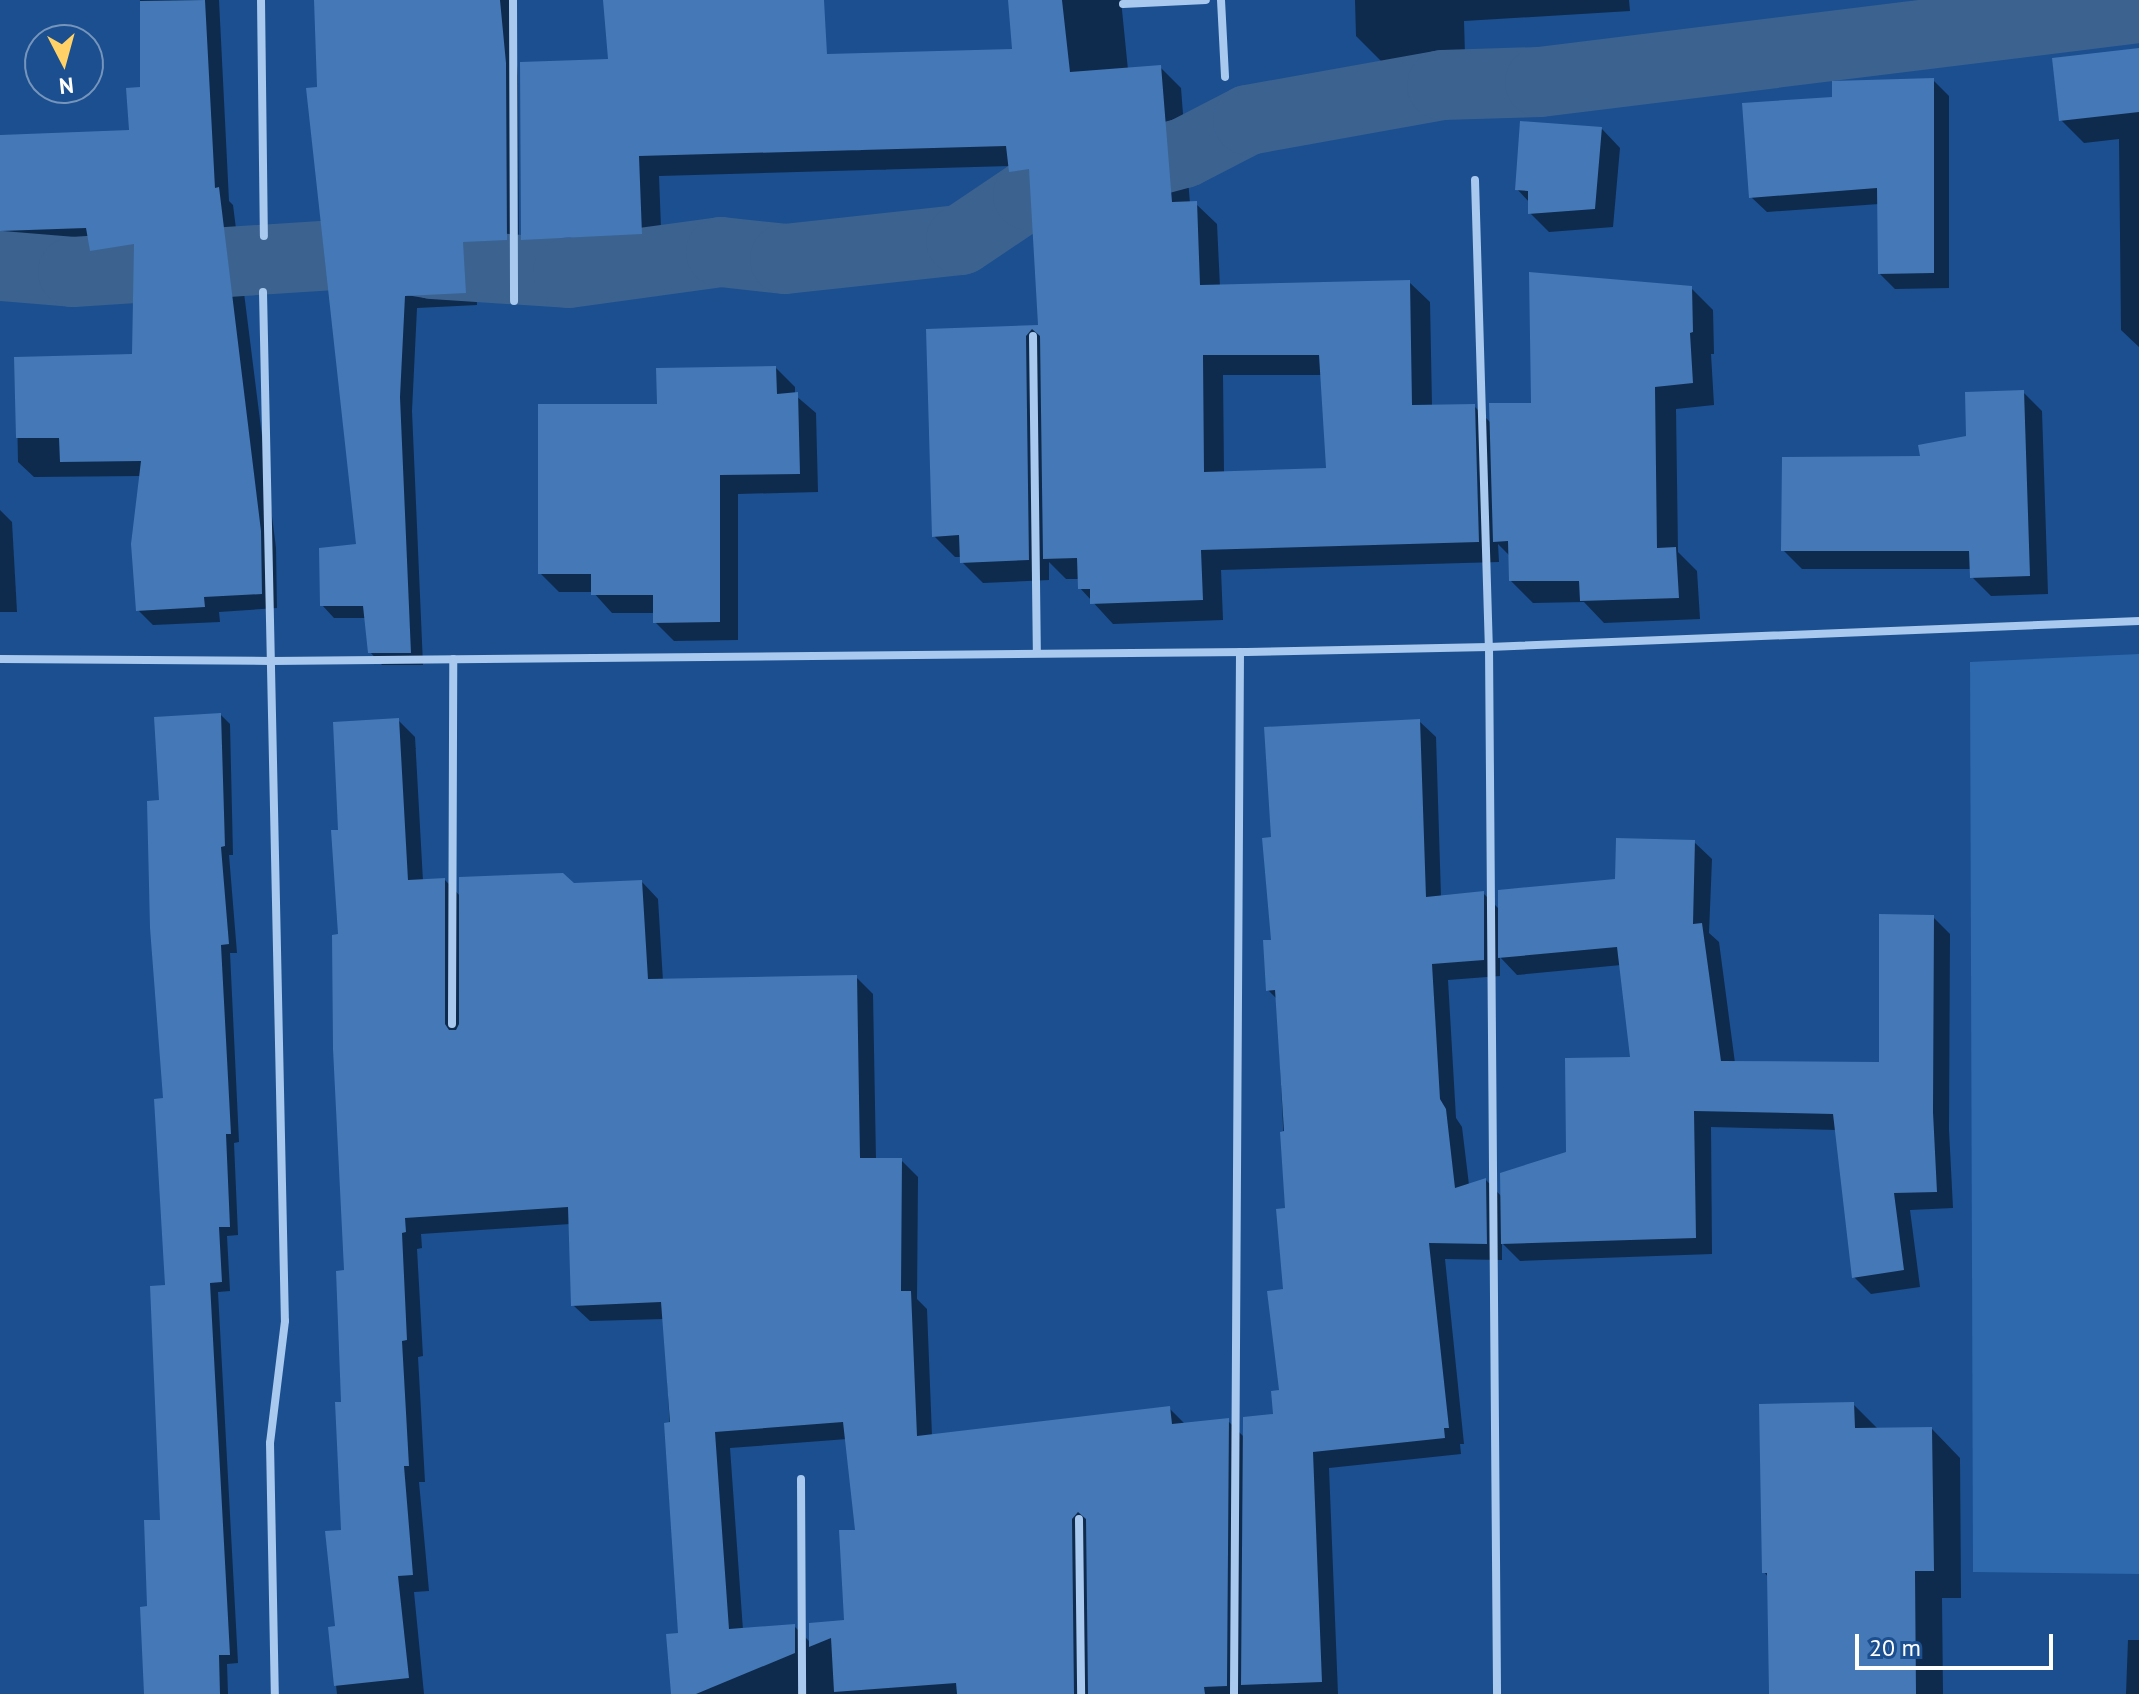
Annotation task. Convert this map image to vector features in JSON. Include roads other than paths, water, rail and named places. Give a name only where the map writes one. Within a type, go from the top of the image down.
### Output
[{"type":"street","points":[[261,0],[264,236]]},
{"type":"street","points":[[513,0],[514,301]]},
{"type":"street","points":[[1123,4],[1206,0]]},
{"type":"street","points":[[1221,0],[1225,77]]},
{"type":"street","points":[[1475,180],[1489,647],[1497,1694]]},
{"type":"street","points":[[263,292],[285,1321],[270,1443],[275,1694]]},
{"type":"street","points":[[1033,336],[1037,653]]},
{"type":"street","points":[[0,659],[271,661],[1240,652],[1489,647],[2139,621]]},
{"type":"street","points":[[1234,1694],[1240,652]]},
{"type":"street","points":[[452,1024],[453,659]]},
{"type":"street","points":[[801,1479],[802,1694]]},
{"type":"street","points":[[1079,1519],[1081,1694]]},
{"type":"waterway","points":[[0,266],[73,272],[368,253],[433,264],[568,273],[721,252],[785,259],[961,240],[1028,195],[1184,153],[1248,120],[1442,85],[1540,82],[2139,8]]}]
